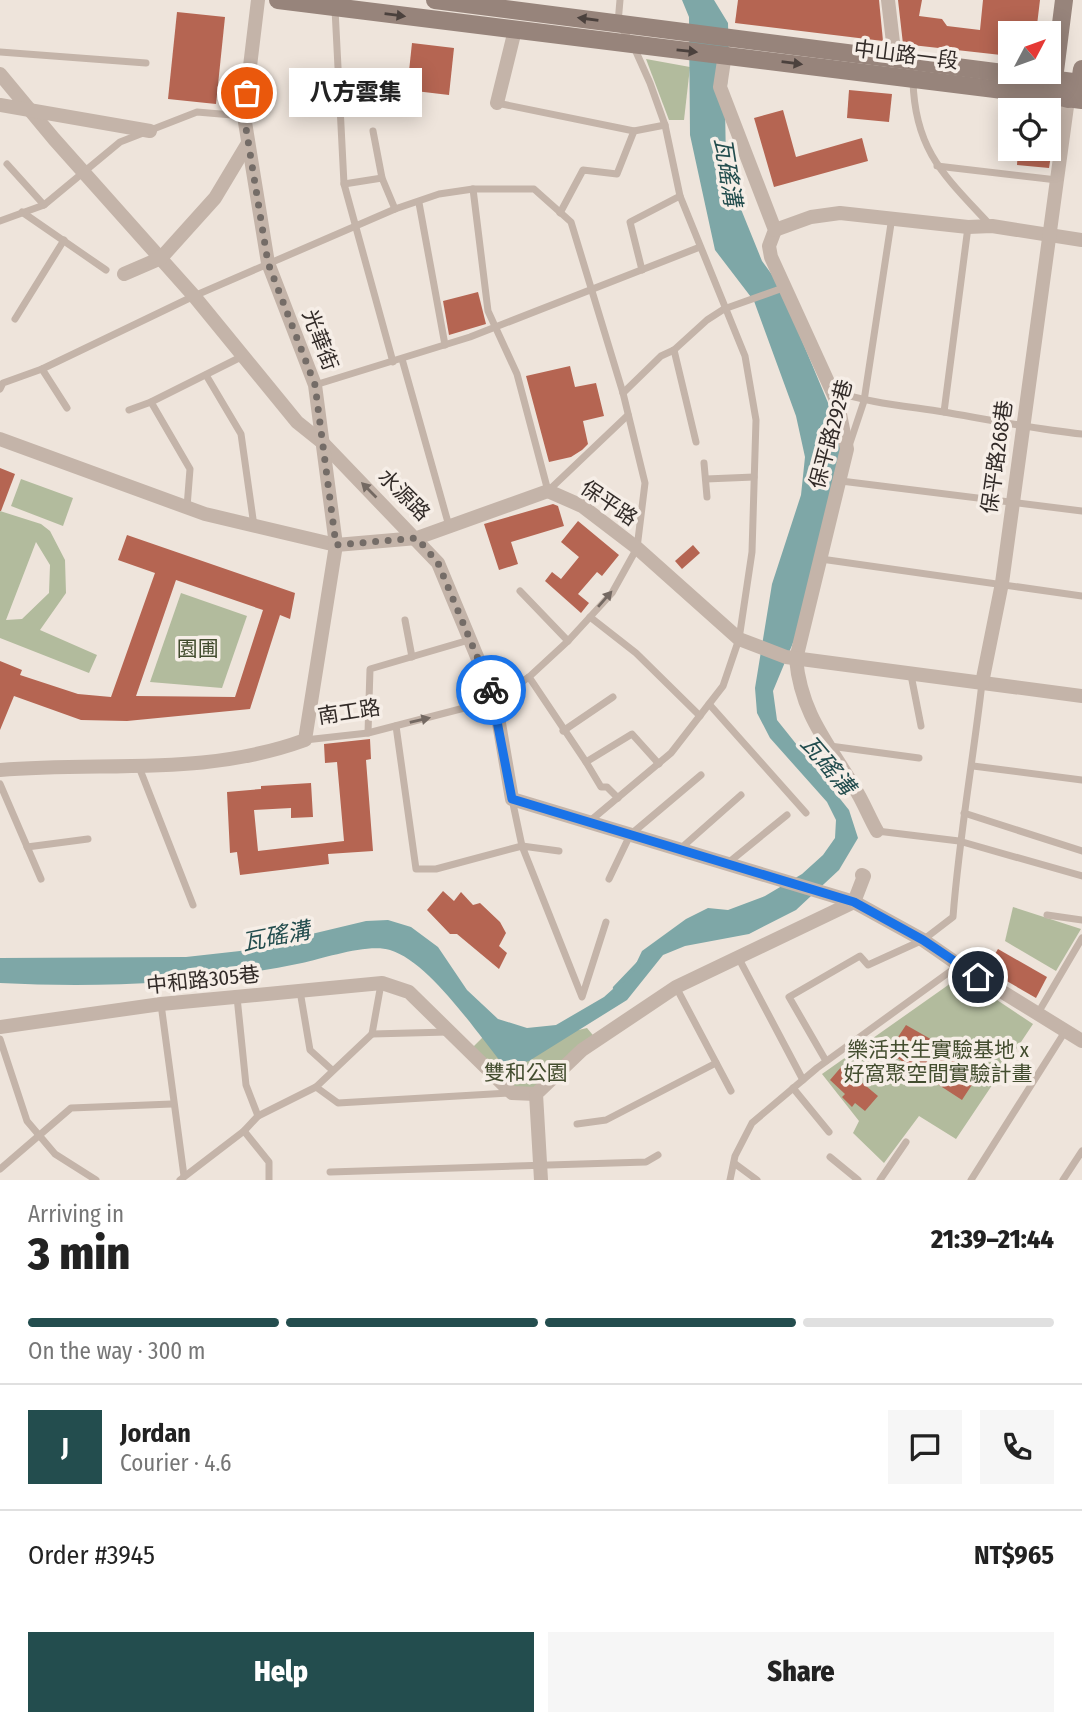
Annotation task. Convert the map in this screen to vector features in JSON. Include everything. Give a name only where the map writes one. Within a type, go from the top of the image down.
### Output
[{"type":"street","name":"光華街","points":[[258,0],[244,116],[268,263],[315,385],[336,545],[305,740]]},
{"type":"street","points":[[278,0],[641,46],[725,45]]},
{"type":"street","points":[[435,0],[656,28],[725,45]]},
{"type":"street","points":[[888,0],[895,59]]},
{"type":"street","points":[[1061,24],[1064,0]]},
{"type":"street","points":[[498,103],[515,30]]},
{"type":"street","points":[[725,45],[720,87],[775,230],[769,246],[771,257],[838,404],[847,449]]},
{"type":"street","name":"中山路一段","points":[[725,45],[895,59],[998,72]]},
{"type":"street","name":"中山路一段","points":[[725,45],[913,78],[1079,87]]},
{"type":"street","name":"水源路","points":[[0,74],[54,139],[85,170],[194,296],[297,422],[322,442],[417,538],[438,563],[495,700],[512,799]]},
{"type":"street","name":"中山路一段","points":[[1061,81],[1079,87]]},
{"type":"street","name":"保平路268巷","points":[[982,683],[1002,583],[1058,180],[1079,87]]},
{"type":"street","points":[[0,105],[30,108],[150,131]]},
{"type":"street","points":[[124,274],[161,258],[215,198],[248,143]]},
{"type":"street","points":[[775,230],[811,217],[830,214],[892,217],[968,227],[992,226],[1082,240]]},
{"type":"street","name":"保平路","points":[[0,439],[187,507],[336,545],[417,538],[548,491],[583,506],[637,548],[744,641]]},
{"type":"street","name":"保平路292巷","points":[[791,658],[841,481],[847,449]]},
{"type":"street","points":[[744,641],[791,658],[1082,696]]},
{"type":"street","points":[[791,658],[799,689],[825,746],[855,788],[877,831]]},
{"type":"street","name":"南工路","points":[[0,769],[56,765],[139,767],[216,763],[266,754],[305,740]]},
{"type":"street","points":[[512,799],[854,902],[923,940],[1082,1041]]},
{"type":"street","points":[[450,1032],[512,1093],[536,1094],[582,1050],[676,987],[854,902],[862,876]]},
{"type":"street","name":"中和路305巷","points":[[0,1027],[162,1004],[382,983],[409,992],[450,1032]]},
{"type":"street","points":[[536,1094],[541,1174]]},
{"type":"lane","points":[[589,821],[659,764],[723,686],[744,641],[752,552],[756,420],[745,356],[680,196],[665,125],[641,46],[618,23],[620,0]]},
{"type":"lane","points":[[335,7],[344,184],[393,362]]},
{"type":"lane","points":[[0,52],[146,63]]},
{"type":"lane","points":[[913,78],[914,112],[936,166],[992,226]]},
{"type":"lane","points":[[498,103],[634,131],[665,125]]},
{"type":"lane","points":[[0,208],[2,220],[44,205],[120,142],[197,112],[244,116]]},
{"type":"lane","points":[[373,131],[382,178],[395,209]]},
{"type":"lane","points":[[560,213],[583,170],[617,174],[634,131]]},
{"type":"lane","points":[[7,164],[44,205]]},
{"type":"lane","points":[[936,166],[1058,180]]},
{"type":"lane","points":[[344,184],[382,178]]},
{"type":"lane","points":[[473,189],[488,311],[498,326],[517,374],[548,491],[628,415]]},
{"type":"lane","points":[[1,384],[42,369],[194,296],[395,209],[439,194],[473,189],[534,189],[571,222],[623,393],[645,483],[637,548]]},
{"type":"lane","points":[[642,270],[630,222],[680,196]]},
{"type":"lane","points":[[419,203],[445,345]]},
{"type":"lane","points":[[22,212],[106,270]]},
{"type":"lane","name":"保平路292巷","points":[[847,449],[864,401],[892,217]]},
{"type":"lane","points":[[944,412],[968,227]]},
{"type":"lane","points":[[15,319],[64,240]]},
{"type":"lane","points":[[315,385],[445,345],[700,247]]},
{"type":"lane","points":[[623,393],[661,356],[674,350],[707,320],[724,309],[783,288]]},
{"type":"lane","points":[[674,350],[696,442]]},
{"type":"lane","points":[[130,410],[243,356]]},
{"type":"lane","points":[[402,359],[449,526]]},
{"type":"lane","points":[[42,369],[67,408]]},
{"type":"lane","points":[[206,375],[241,434],[254,526]]},
{"type":"lane","points":[[832,391],[864,401],[944,412],[1022,428],[1082,433]]},
{"type":"lane","points":[[151,402],[190,469],[187,507]]},
{"type":"lane","points":[[705,463],[707,497]]},
{"type":"lane","points":[[705,479],[754,477]]},
{"type":"lane","points":[[841,481],[1082,511]]},
{"type":"lane","name":"南工路","points":[[305,740],[368,733],[495,700],[529,677],[568,641],[612,593],[637,548]]},
{"type":"lane","points":[[820,559],[1082,596]]},
{"type":"lane","points":[[520,591],[568,641]]},
{"type":"lane","points":[[590,617],[636,653],[700,716]]},
{"type":"lane","points":[[405,620],[412,657]]},
{"type":"lane","points":[[368,733],[370,669],[469,640]]},
{"type":"lane","points":[[911,675],[920,726]]},
{"type":"lane","points":[[529,677],[601,788],[607,787],[618,798]]},
{"type":"lane","points":[[826,1061],[789,997],[860,956],[869,965],[923,940],[953,916],[959,841],[973,765],[982,683]]},
{"type":"lane","points":[[563,731],[613,697]]},
{"type":"lane","points":[[709,704],[806,813]]},
{"type":"lane","points":[[396,726],[416,869],[436,869],[522,846],[559,851]]},
{"type":"lane","points":[[586,762],[632,734],[659,764]]},
{"type":"lane","points":[[825,746],[919,758]]},
{"type":"lane","points":[[973,765],[1082,780]]},
{"type":"lane","points":[[139,767],[193,905]]},
{"type":"lane","points":[[609,878],[630,835],[701,775]]},
{"type":"lane","points":[[0,784],[41,879]]},
{"type":"lane","points":[[679,849],[741,795]]},
{"type":"lane","points":[[512,799],[522,846],[582,997],[606,922]]},
{"type":"lane","points":[[964,813],[1082,851]]},
{"type":"lane","points":[[727,863],[787,815]]},
{"type":"lane","points":[[877,831],[959,841],[1082,876]]},
{"type":"lane","points":[[27,847],[88,839]]},
{"type":"lane","points":[[1048,915],[1082,920]]},
{"type":"lane","points":[[1038,1013],[1082,938]]},
{"type":"lane","points":[[738,957],[803,1080]]},
{"type":"lane","points":[[730,1180],[734,1163],[752,1123],[826,1061],[959,965]]},
{"type":"lane","points":[[162,1004],[182,1178],[244,1131],[258,1116],[316,1087],[331,1069],[372,1034],[382,983]]},
{"type":"lane","points":[[676,987],[731,1091]]},
{"type":"lane","points":[[300,991],[310,1050],[331,1069]]},
{"type":"lane","points":[[237,997],[246,1085],[258,1116]]},
{"type":"lane","points":[[971,1180],[1066,1030]]},
{"type":"lane","points":[[372,1034],[450,1032]]},
{"type":"lane","points":[[0,1039],[27,1121],[55,1154],[96,1180]]},
{"type":"lane","points":[[577,1124],[606,1120],[716,1063]]},
{"type":"lane","points":[[316,1087],[338,1103],[512,1093]]},
{"type":"lane","points":[[793,1088],[829,1132]]},
{"type":"lane","points":[[0,1169],[72,1108],[172,1104]]},
{"type":"lane","points":[[244,1131],[270,1163],[269,1180]]},
{"type":"lane","points":[[880,1180],[906,1142]]},
{"type":"lane","points":[[1063,1180],[1082,1151]]},
{"type":"lane","points":[[330,1172],[541,1174],[646,1162],[658,1155]]},
{"type":"lane","points":[[830,1157],[858,1180]]},
{"type":"lane","points":[[734,1163],[757,1180]]},
{"type":"green space","points":[[646,59],[690,67],[684,120],[669,120]]},
{"type":"green space","points":[[21,479],[73,498],[63,526],[11,506]]},
{"type":"green space","points":[[0,511],[41,524],[50,531],[65,560],[66,593],[40,630],[97,655],[89,673],[0,638]],"holes":[[[36,542],[50,565],[49,593],[22,619],[6,620]]]},
{"type":"green space","name":"園圃","points":[[181,593],[247,616],[222,688],[150,682]]},
{"type":"green space","points":[[1013,907],[1081,929],[1056,971],[1005,941]]},
{"type":"green space","name":"樂活共生實驗基地 x 好窩聚空間實驗計畫","points":[[961,976],[1033,1024],[956,1139],[919,1116],[884,1163],[853,1133],[859,1121],[822,1074]]},
{"type":"green space","name":"雙和公園","points":[[587,1028],[597,1040],[534,1096],[512,1093],[469,1051],[486,1034],[574,1031]]},
{"type":"water","points":[[682,0],[714,0],[728,23],[726,166],[762,261],[778,283],[841,434],[840,466],[795,638],[773,691],[777,720],[849,810],[858,838],[839,870],[796,910],[749,934],[685,946],[663,955],[627,1000],[529,1061],[511,1065],[501,1062],[450,998],[420,968],[405,957],[381,948],[346,952],[265,970],[189,980],[75,985],[0,983],[0,958],[186,957],[240,951],[366,921],[388,920],[411,927],[438,947],[467,990],[498,1019],[527,1028],[556,1025],[604,997],[632,972],[642,951],[686,919],[708,908],[728,910],[765,896],[802,874],[823,855],[835,838],[836,820],[827,802],[770,738],[757,713],[755,688],[772,584],[801,495],[805,457],[796,416],[754,301],[715,250],[690,135],[689,17]]},
{"type":"building","points":[[738,0],[879,0],[883,41],[735,23]]},
{"type":"building","points":[[898,0],[922,0],[919,16],[942,19],[947,26],[980,30],[983,0],[1040,0],[1037,21],[998,21],[998,55],[903,44]]},
{"type":"building","points":[[177,12],[225,17],[216,104],[168,99]]},
{"type":"building","points":[[412,43],[454,48],[449,95],[407,90]]},
{"type":"building","points":[[849,90],[892,94],[889,122],[847,118]]},
{"type":"building","points":[[783,110],[796,157],[862,138],[868,161],[774,187],[754,118]]},
{"type":"building","points":[[1017,161],[1050,161],[1049,168],[1017,165]]},
{"type":"building","points":[[478,292],[486,324],[449,335],[443,301]]},
{"type":"building","points":[[570,366],[575,387],[596,383],[604,416],[583,421],[588,444],[582,450],[571,457],[549,462],[526,376]]},
{"type":"building","points":[[0,468],[15,474],[1,511],[0,511]]},
{"type":"building","points":[[553,504],[558,506],[564,526],[511,542],[518,564],[499,570],[484,524]]},
{"type":"building","points":[[578,521],[619,555],[602,576],[597,572],[578,594],[589,603],[581,613],[545,581],[552,572],[561,579],[579,557],[561,542]]},
{"type":"building","points":[[127,535],[295,593],[290,619],[280,615],[250,709],[127,721],[81,720],[14,696],[0,730],[0,661],[22,670],[20,675],[78,694],[111,697],[155,573],[118,560]],"holes":[[[176,580],[263,610],[235,697],[136,696]]]},
{"type":"building","points":[[693,545],[700,553],[682,569],[675,561]]},
{"type":"building","points":[[370,739],[371,759],[366,760],[373,851],[328,854],[329,864],[240,875],[237,852],[230,853],[227,792],[261,789],[261,786],[311,783],[313,817],[291,818],[291,808],[254,810],[258,851],[344,841],[337,762],[325,763],[324,744]]},
{"type":"building","points":[[443,891],[454,901],[461,892],[473,905],[480,903],[500,922],[506,933],[499,946],[507,953],[499,969],[457,934],[450,934],[427,910]]},
{"type":"building","points":[[998,949],[1047,977],[1036,998],[986,969]]},
{"type":"building","points":[[906,1025],[957,1054],[954,1058],[979,1074],[962,1100],[888,1052]]},
{"type":"building","points":[[842,1066],[878,1096],[865,1111],[855,1103],[852,1107],[842,1097],[845,1094],[830,1080]]},
{"type":"waterway","name":"瓦磘溝","points":[[615,988],[638,964]]},
{"type":"way so far","points":[[247,93],[244,116],[268,263],[315,385],[336,545],[417,538],[438,563],[491,690]]},
{"type":"place","name":"八方雲集","points":[[247,93]]},
{"type":"route","points":[[491,690],[512,799],[854,902],[923,940],[978,977]]}]
